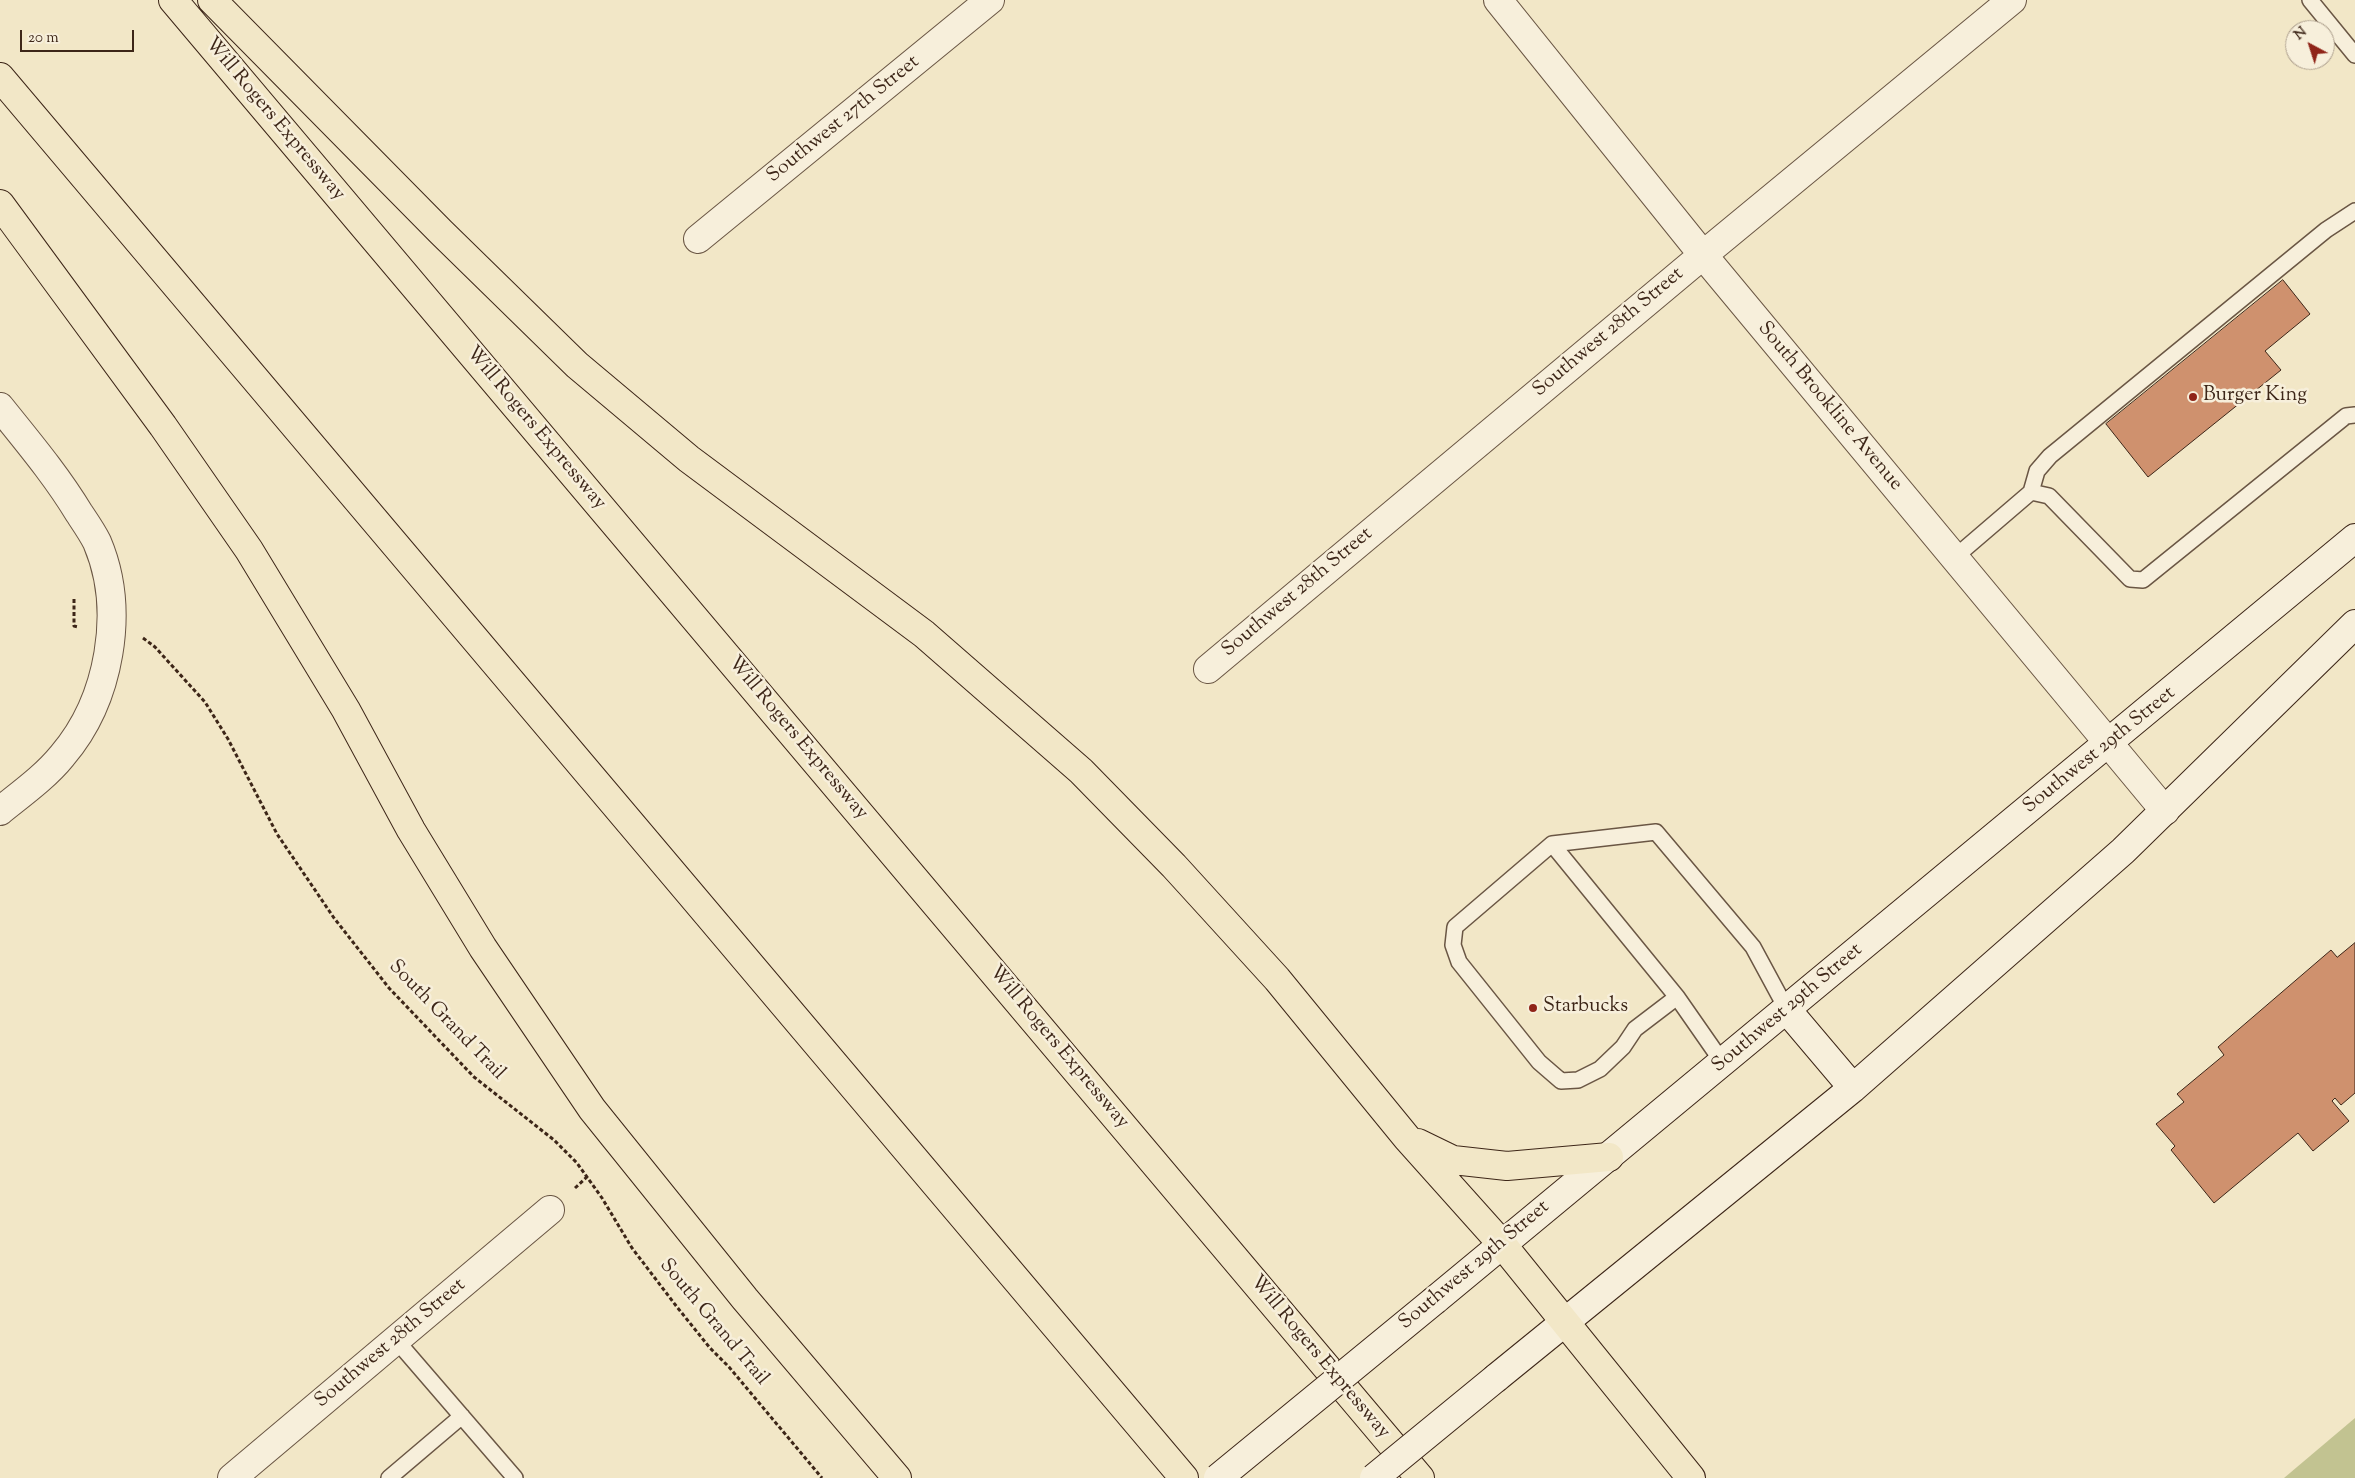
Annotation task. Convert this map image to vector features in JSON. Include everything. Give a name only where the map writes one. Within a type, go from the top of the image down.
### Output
[{"type":"highway","name":"Will Rogers Expressway","points":[[173,0],[1420,1478]]},
{"type":"highway","points":[[212,0],[442,232],[578,365],[690,459],[924,634],[1081,771],[1174,866],[1277,980],[1407,1138],[1501,1243],[1691,1478]]},
{"type":"highway","points":[[0,77],[1184,1478]]},
{"type":"highway","points":[[0,204],[163,426],[249,550],[346,710],[411,830],[482,948],[592,1109],[745,1299],[897,1478]]},
{"type":"highway","points":[[1407,1138],[1453,1160],[1507,1166],[1609,1157]]},
{"type":"street","name":"Southwest 27th Street","points":[[698,239],[990,0]]},
{"type":"street","name":"South Brookline Avenue","points":[[1498,0],[1703,254],[2165,811]]},
{"type":"street","name":"Southwest 28th Street","points":[[1208,669],[1703,254],[2012,0]]},
{"type":"street","points":[[0,407],[56,476],[96,540],[106,566],[110,598],[110,631],[98,696],[77,737],[61,758],[6,807]]},
{"type":"street","name":"Southwest 29th Street","points":[[1218,1478],[1435,1300],[1501,1243],[1723,1063],[2355,538]]},
{"type":"street","points":[[1374,1478],[1853,1088],[2165,811],[2355,624]]},
{"type":"street","points":[[1787,1010],[1853,1088]]},
{"type":"street","name":"Southwest 28th Street","points":[[232,1478],[550,1210]]},
{"type":"lane","points":[[2310,0],[2355,55]]},
{"type":"lane","points":[[1954,558],[2031,492],[2037,472],[2050,456],[2326,230],[2355,211]]},
{"type":"lane","points":[[2031,492],[2049,496],[2130,579],[2143,580],[2346,416],[2355,415]]},
{"type":"lane","points":[[1677,997],[1635,1029],[1623,1047],[1600,1068],[1578,1080],[1561,1081],[1540,1062],[1459,962],[1454,945],[1455,927],[1552,844],[1656,832],[1753,946],[1787,1010]]},
{"type":"lane","points":[[1552,844],[1677,997],[1723,1063]]},
{"type":"lane","points":[[396,1340],[515,1478]]},
{"type":"lane","points":[[389,1478],[462,1416]]},
{"type":"path","points":[[73,590],[74,626],[83,627]]},
{"type":"path","name":"South Grand Trail","points":[[140,636],[156,647],[205,702],[228,739],[277,834],[334,918],[389,988],[474,1077],[572,1157],[588,1176],[632,1248],[677,1307],[822,1478]]},
{"type":"green space","points":[[2355,1418],[2355,1478],[2284,1478]]},
{"type":"building","name":"Burger King","points":[[2283,280],[2310,314],[2265,351],[2281,370],[2148,477],[2106,424]]},
{"type":"building","points":[[2355,943],[2355,1093],[2341,1105],[2335,1098],[2332,1101],[2349,1121],[2313,1151],[2298,1133],[2214,1203],[2171,1150],[2175,1146],[2156,1124],[2184,1102],[2177,1094],[2224,1055],[2218,1047],[2331,950],[2337,957]]},
{"type":"place","name":"Burger King","points":[[2193,397]]},
{"type":"place","name":"Starbucks","points":[[1533,1008]]}]
